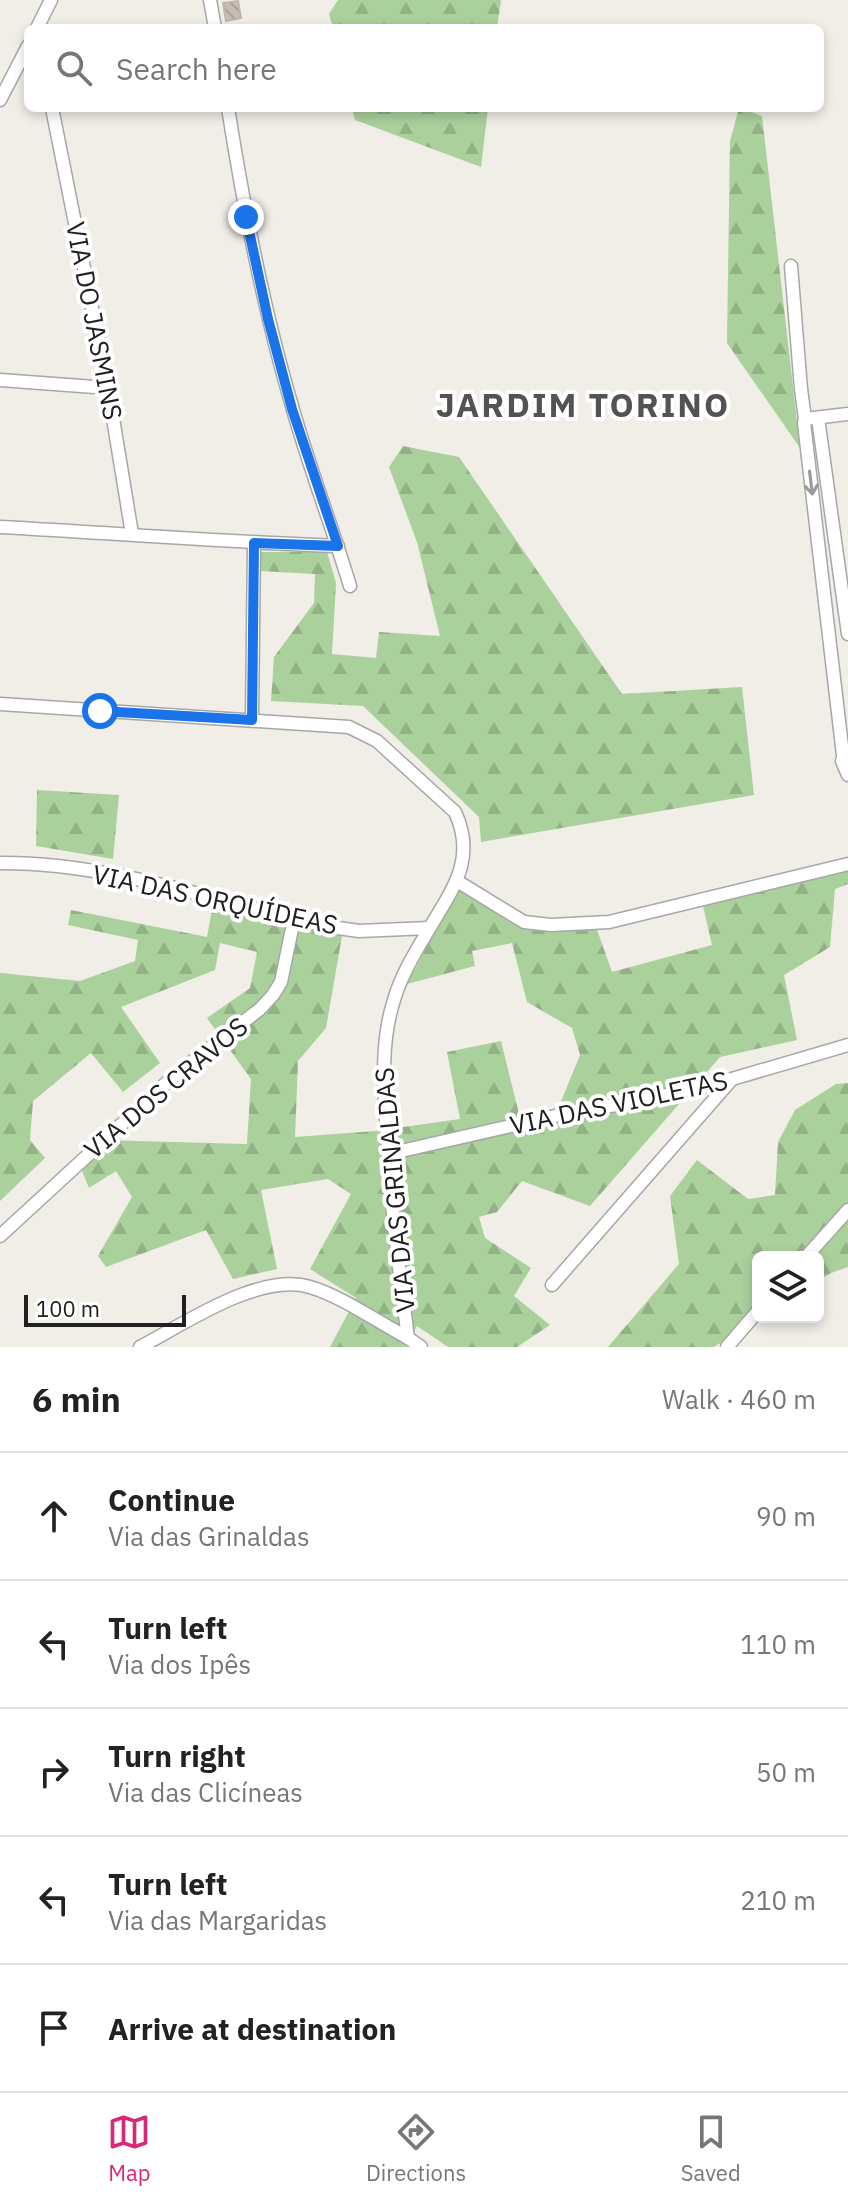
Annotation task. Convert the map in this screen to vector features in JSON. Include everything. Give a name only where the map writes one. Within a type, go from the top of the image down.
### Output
[{"type":"street","points":[[39,24],[51,0]]},
{"type":"street","points":[[210,0],[214,24]]},
{"type":"street","points":[[0,100],[24,54]]},
{"type":"street","name":"VIA DO JASMINS","points":[[53,112],[108,388],[132,534]]},
{"type":"street","points":[[229,112],[246,217],[268,319],[292,409],[350,586]]},
{"type":"street","points":[[791,266],[812,418],[848,634]]},
{"type":"street","points":[[0,380],[108,388]]},
{"type":"street","points":[[812,418],[848,414]]},
{"type":"street","points":[[812,418],[845,751],[843,768],[848,775]]},
{"type":"street","points":[[0,527],[338,546]]},
{"type":"street","points":[[252,720],[254,543]]},
{"type":"street","name":"VIA DAS GRINALDAS","points":[[0,704],[349,727],[377,741],[455,812],[464,838],[464,856],[457,881],[404,974],[394,998],[388,1021],[384,1066],[396,1247],[408,1338],[421,1347]]},
{"type":"street","name":"VIA DAS ORQUÍDEAS","points":[[0,863],[76,869],[145,881],[294,919],[359,931],[429,928]]},
{"type":"street","points":[[457,881],[524,922],[551,925],[609,922],[848,864]]},
{"type":"street","name":"VIA DOS CRAVOS","points":[[0,1236],[175,1075],[260,1009],[273,995],[281,982],[294,919]]},
{"type":"street","name":"VIA DAS VIOLETAS","points":[[388,1154],[568,1113],[646,1100],[848,1045]]},
{"type":"street","points":[[552,1285],[732,1079]]},
{"type":"street","points":[[811,1251],[848,1210]]},
{"type":"street","points":[[140,1347],[255,1289],[295,1284],[332,1297],[408,1338]]},
{"type":"street","points":[[727,1347],[752,1318]]},
{"type":"green space","points":[[338,0],[501,0],[498,24],[332,24],[329,14]]},
{"type":"green space","points":[[353,112],[488,112],[481,167],[355,120]]},
{"type":"green space","points":[[738,112],[762,116],[800,448],[727,343],[730,141]]},
{"type":"green space","points":[[403,446],[459,457],[622,694],[742,687],[754,795],[481,842],[479,817],[363,706],[271,701],[274,657],[314,603],[315,574],[260,571],[261,552],[327,552],[336,583],[332,654],[376,658],[379,632],[440,636],[417,542],[389,467]]},
{"type":"green space","points":[[37,790],[119,795],[113,859],[36,846]]},
{"type":"green space","points":[[848,866],[848,884],[835,889],[830,947],[784,975],[797,1040],[720,1057],[590,1206],[522,1181],[497,1212],[479,1217],[485,1238],[531,1268],[514,1296],[550,1325],[517,1347],[448,1347],[417,1326],[406,1347],[330,1347],[356,1298],[310,1269],[351,1194],[328,1179],[261,1190],[277,1269],[233,1279],[206,1230],[106,1267],[98,1256],[132,1197],[116,1171],[89,1188],[82,1171],[100,1140],[247,1144],[251,1079],[207,1018],[250,988],[257,952],[220,943],[215,970],[121,1007],[160,1063],[123,1092],[91,1053],[33,1101],[30,1140],[45,1158],[0,1201],[0,973],[80,981],[135,961],[138,940],[68,925],[71,910],[207,937],[213,904],[343,930],[326,1028],[298,1061],[295,1137],[375,1131],[460,1119],[447,1052],[501,1041],[523,1130],[553,1121],[580,1055],[572,1028],[527,1002],[512,943],[472,951],[475,966],[407,984],[457,889],[522,927],[596,927],[612,972],[712,945],[702,902]]},
{"type":"green space","points":[[848,1083],[848,1267],[824,1277],[824,1251],[752,1251],[752,1323],[714,1347],[608,1347],[679,1264],[670,1196],[697,1160],[748,1199],[775,1195],[778,1142],[795,1110],[836,1084]]},
{"type":"building","points":[[238,1],[241,18],[226,21],[223,3]]},
{"type":"district","name":"JARDIM TORINO","points":[[583,405]]},
{"type":"route","points":[[100,711],[252,720],[254,543],[338,546],[292,409],[246,217]]}]
